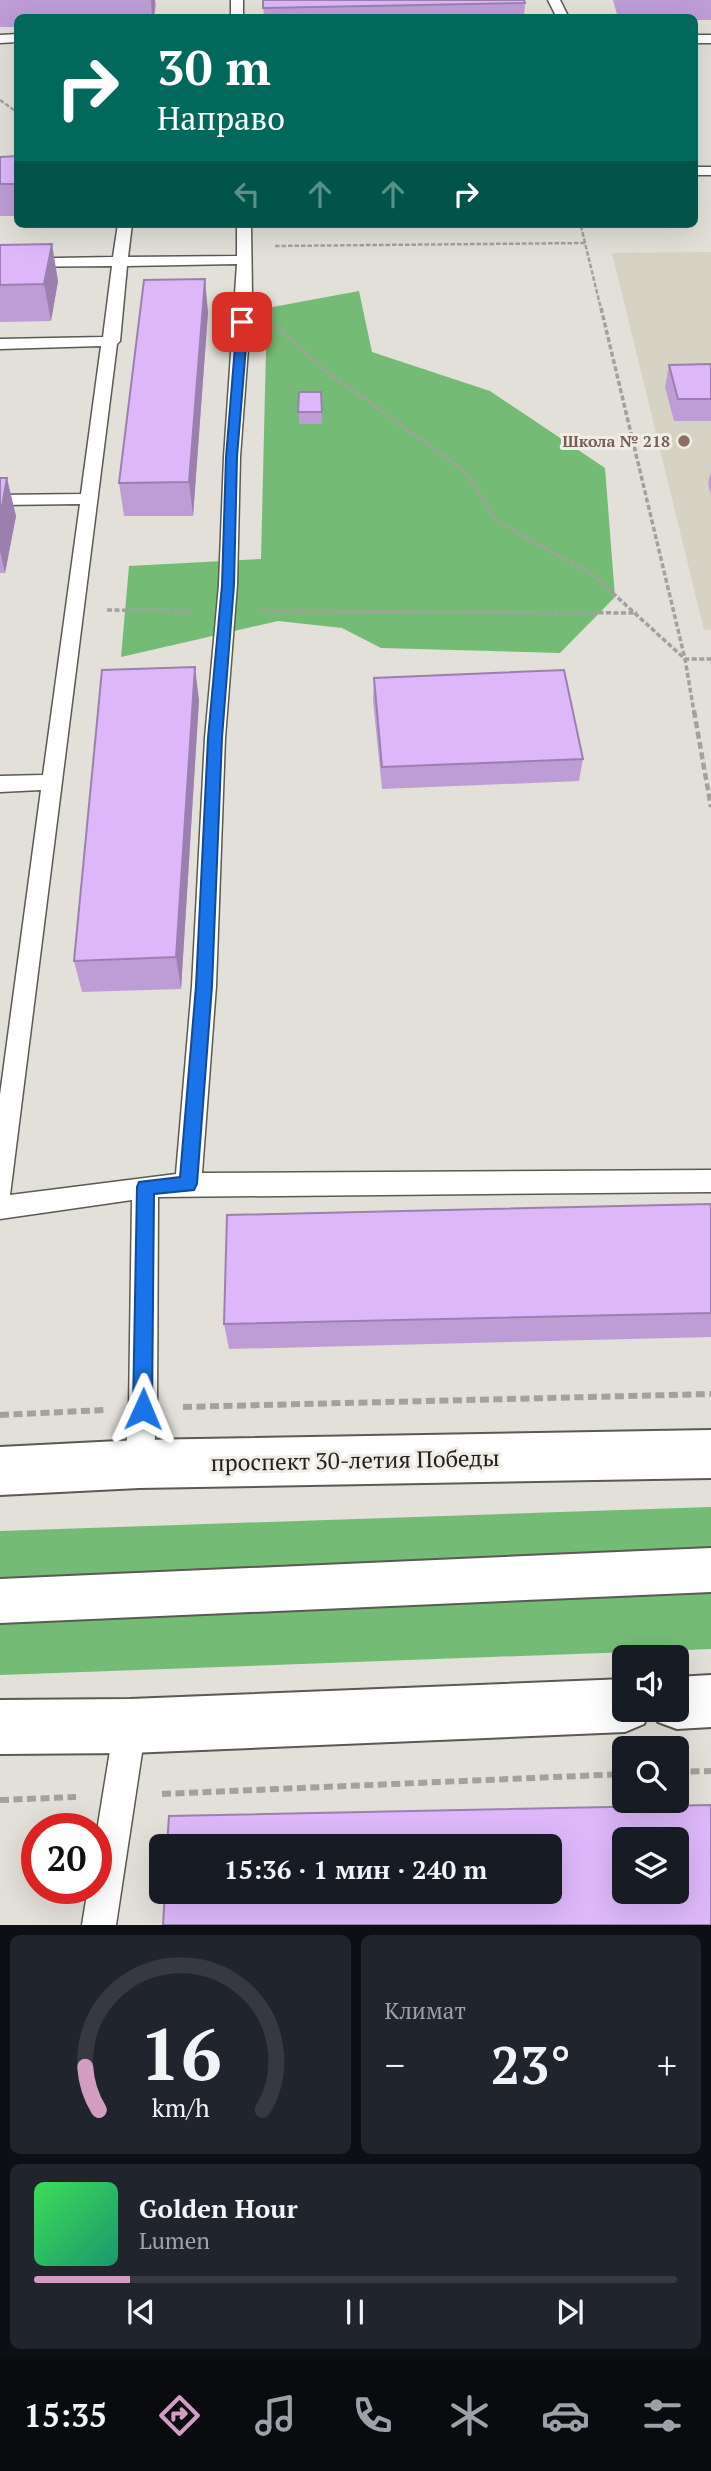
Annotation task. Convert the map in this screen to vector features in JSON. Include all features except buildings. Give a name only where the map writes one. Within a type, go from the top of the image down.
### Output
[{"type":"main road","name":"проспект 30-летия Победы","points":[[0,1471],[139,1464],[711,1454]]},
{"type":"main road","points":[[689,1702],[711,1701]]},
{"type":"main road","points":[[0,1727],[130,1726],[612,1706]]},
{"type":"street","points":[[0,1601],[711,1570]]},
{"type":"lane","points":[[0,1189],[125,228]]},
{"type":"lane","points":[[188,1184],[204,986],[215,738],[226,611],[232,457],[244,295],[244,228]]},
{"type":"lane","points":[[0,263],[121,262],[244,253]]},
{"type":"lane","points":[[0,344],[112,341]]},
{"type":"lane","points":[[0,500],[91,499]]},
{"type":"lane","points":[[0,784],[53,782]]},
{"type":"lane","points":[[0,1208],[145,1187],[188,1184],[711,1181]]},
{"type":"lane","points":[[139,1464],[143,1409],[145,1187]]},
{"type":"lane","points":[[99,1925],[130,1726]]},
{"type":"path","points":[[581,228],[685,659],[711,807]]},
{"type":"path","points":[[244,253],[585,243]]},
{"type":"path","points":[[244,295],[322,368],[466,472],[497,521],[594,576],[638,613],[685,659],[711,659]]},
{"type":"path","points":[[77,610],[638,613]]},
{"type":"path","points":[[0,1415],[711,1394]]},
{"type":"path","points":[[689,1772],[711,1771]]},
{"type":"path","points":[[0,1800],[612,1775]]},
{"type":"shaded area","name":"Школа № 218","points":[[711,252],[711,630],[704,630],[612,253]]},
{"type":"green space","points":[[359,291],[372,352],[490,391],[605,468],[615,597],[560,653],[381,648],[342,628],[278,621],[121,657],[129,566],[261,559],[267,308]]},
{"type":"green space","points":[[711,1507],[711,1649],[689,1650],[689,1645],[612,1645],[612,1653],[0,1675],[0,1531]]},
{"type":"place","name":"Школа № 218","points":[[684,441]]},
{"type":"route","points":[[143,1409],[145,1187],[188,1184],[204,986],[215,738],[228,585],[232,457],[242,322]]}]
